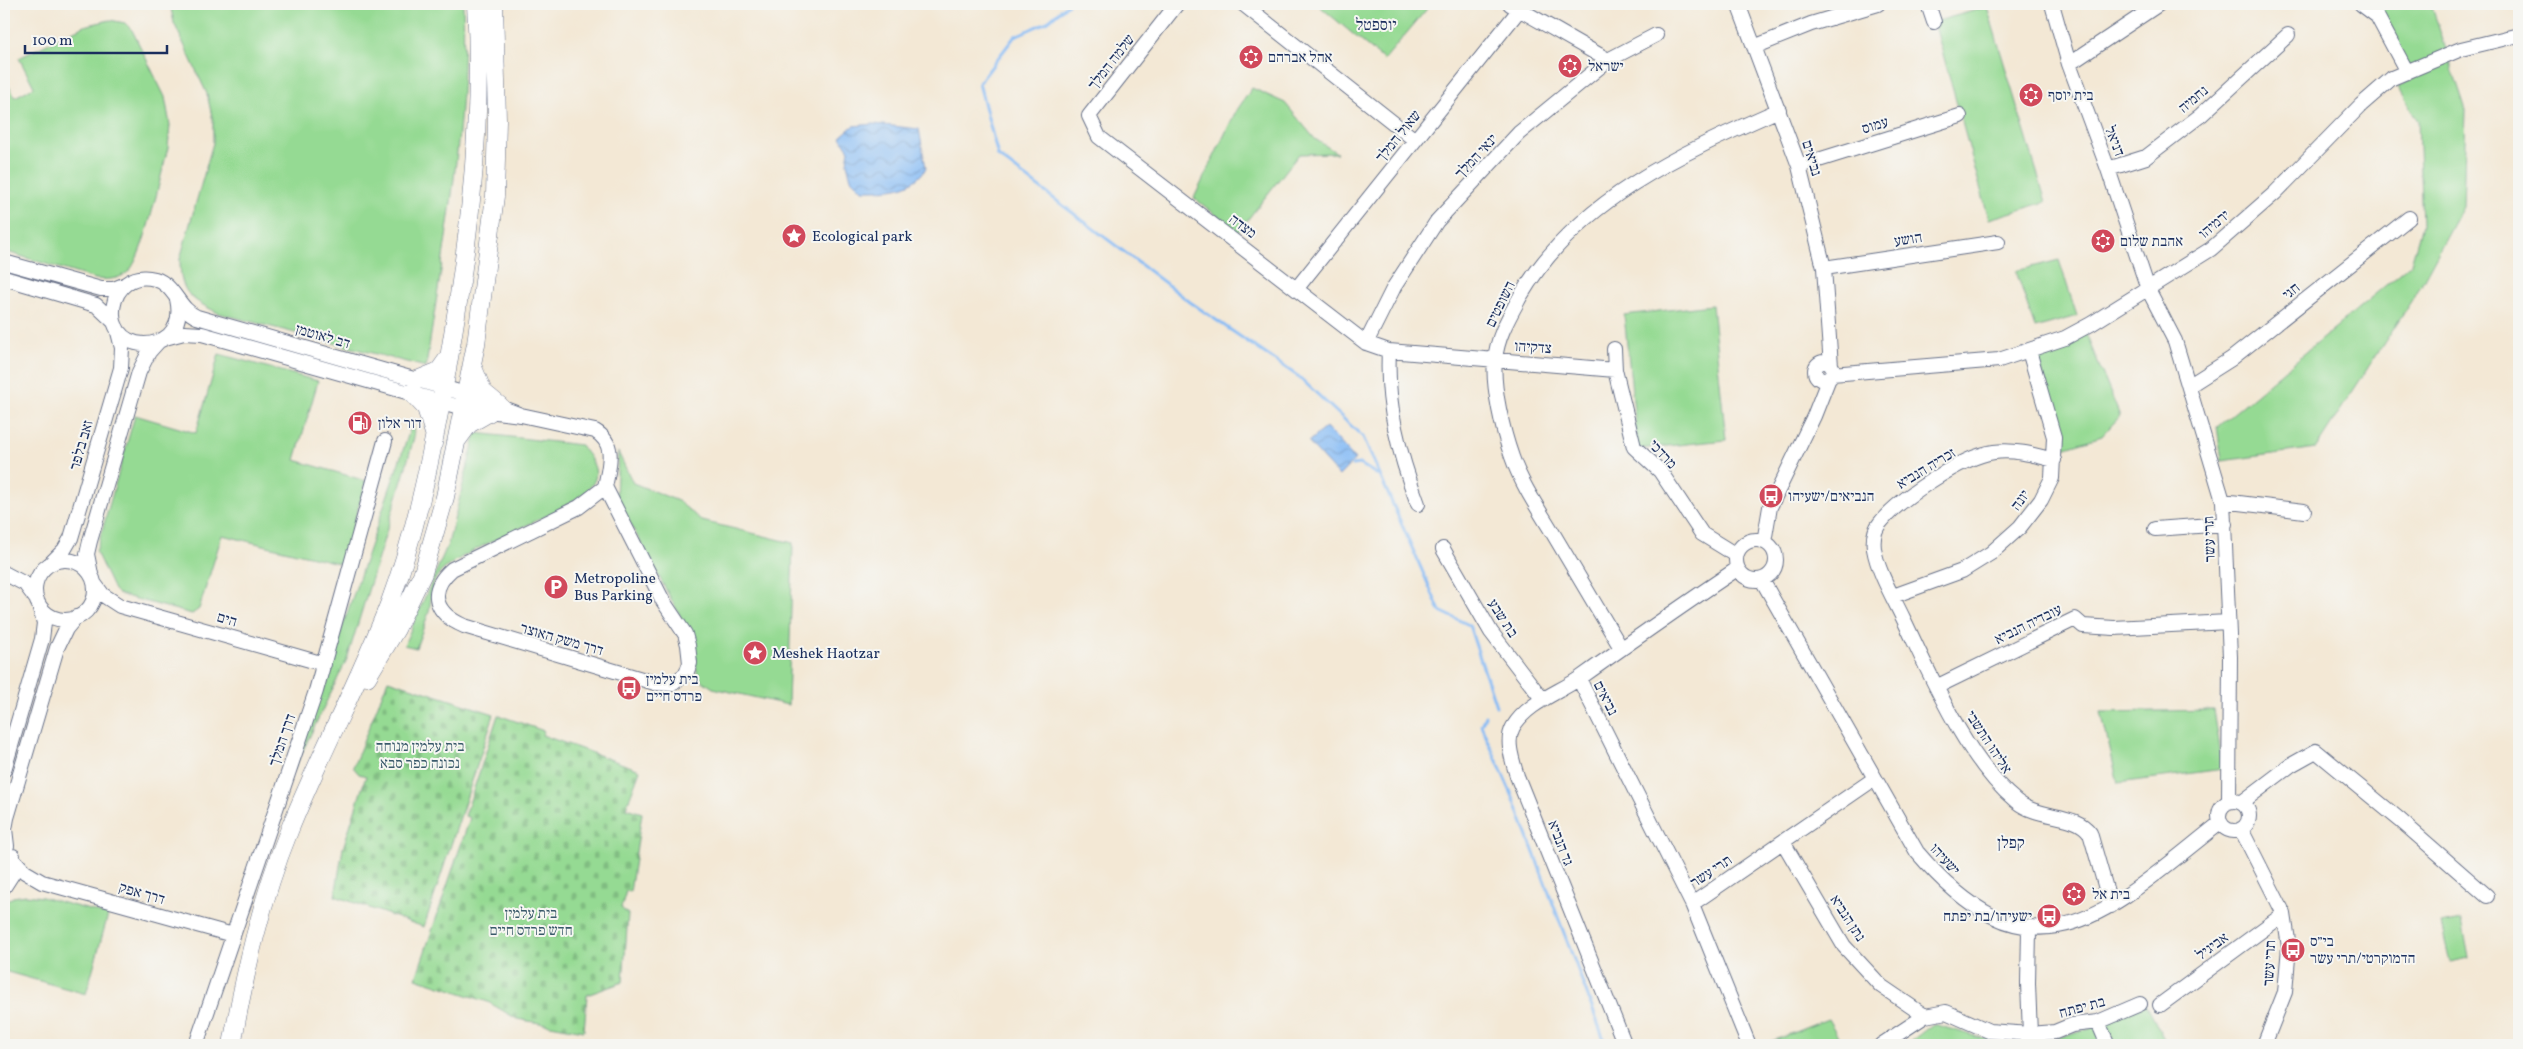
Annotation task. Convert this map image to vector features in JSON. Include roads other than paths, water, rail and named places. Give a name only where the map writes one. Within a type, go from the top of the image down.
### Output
[{"type":"main road","points":[[232,1045],[250,955],[269,884],[292,824],[389,603],[408,543],[434,438],[449,357],[471,193],[479,42],[476,4]]},
{"type":"main road","points":[[324,751],[396,629],[419,582],[439,520],[457,442],[486,275],[495,196],[497,120],[494,4]]},
{"type":"main road","points":[[434,438],[432,422],[414,387],[439,371],[449,357]]},
{"type":"main road","points":[[457,442],[469,424],[495,409],[483,392],[472,364]]},
{"type":"street","name":"שלמה המלך","points":[[1089,116],[1178,4]]},
{"type":"street","points":[[1243,4],[1415,140]]},
{"type":"street","name":"נביאים","points":[[1738,4],[1799,166],[1824,268],[1827,328],[1825,372],[1814,416],[1770,507],[1764,542]]},
{"type":"street","points":[[1754,47],[1811,24],[1878,4]]},
{"type":"street","points":[[1928,4],[1934,22]]},
{"type":"street","name":"דניאל","points":[[2052,4],[2069,64],[2108,169],[2148,289]]},
{"type":"street","points":[[2069,64],[2159,4]]},
{"type":"street","points":[[2361,4],[2377,16],[2406,72]]},
{"type":"street","points":[[1518,6],[1608,60]]},
{"type":"street","name":"שאול המלך","points":[[1297,288],[1415,140],[1518,6]]},
{"type":"street","name":"ינאי המלך","points":[[1366,343],[1394,287],[1437,220],[1519,134],[1608,60],[1656,35]]},
{"type":"street","name":"ירמיהו","points":[[1825,372],[1999,360],[2029,351],[2078,331],[2211,249],[2275,193],[2361,105],[2392,78],[2461,49],[2519,35]]},
{"type":"street","name":"נחמיה","points":[[2108,169],[2146,157],[2201,115],[2288,36]]},
{"type":"street","name":"השופטים","points":[[1620,648],[1527,490],[1512,458],[1498,404],[1495,360],[1505,324],[1532,277],[1570,231],[1614,196],[1664,165],[1720,136],[1779,110]]},
{"type":"street","name":"מצדה","points":[[1089,116],[1099,137],[1366,343],[1389,351]]},
{"type":"street","name":"עמוס","points":[[1799,166],[1960,116]]},
{"type":"street","name":"חגי","points":[[2190,386],[2231,359],[2409,218]]},
{"type":"street","name":"הושע","points":[[1824,268],[1998,242]]},
{"type":"street","points":[[4,262],[101,289],[114,289],[144,278],[155,279],[168,286],[177,299],[179,309],[176,325],[149,352],[139,372],[87,554],[92,579],[92,602],[66,629],[51,666],[7,818],[5,829],[13,873],[4,887]]},
{"type":"street","points":[[4,278],[92,303],[104,310],[124,336],[137,343],[160,341]]},
{"type":"street","points":[[116,325],[114,302],[118,293],[129,282]]},
{"type":"street","name":"תרי עשר","points":[[2148,289],[2175,341],[2223,501],[2235,802]]},
{"type":"street","name":"דב לאוטמן","points":[[177,299],[185,310],[197,317],[414,387],[465,401]]},
{"type":"street","name":"זאב בלפר","points":[[48,565],[64,550],[71,538],[118,377],[122,352],[116,325]]},
{"type":"street","name":"דב לאוטמן","points":[[160,341],[180,334],[199,334],[414,387]]},
{"type":"street","name":"מרדכי","points":[[1614,349],[1615,370],[1634,447],[1660,471],[1702,534],[1737,562]]},
{"type":"street","points":[[1389,351],[1388,379],[1393,424],[1403,465],[1418,504]]},
{"type":"street","name":"צדקיהו","points":[[1389,351],[1615,370]]},
{"type":"street","name":"יונה","points":[[1893,596],[1962,571],[1991,553],[2020,527],[2041,500],[2052,478],[2054,437],[2029,351]]},
{"type":"street","points":[[465,401],[520,415],[585,428],[603,436],[611,453],[604,487]]},
{"type":"street","name":"דרך המלך","points":[[196,1045],[324,664],[386,441]]},
{"type":"street","name":"זכריה הנביא","points":[[1936,687],[1876,558],[1874,536],[1878,524],[1907,498],[1946,472],[1993,452],[2022,452],[2054,460]]},
{"type":"street","name":"דרך משק האוצר","points":[[604,487],[662,601],[685,634],[690,663],[686,674],[672,684],[655,683],[464,626],[447,618],[442,613],[438,589],[444,576],[452,569],[579,507],[604,487]]},
{"type":"street","points":[[590,498],[612,502]]},
{"type":"street","points":[[2223,501],[2304,511]]},
{"type":"street","points":[[2155,529],[2225,524]]},
{"type":"street","points":[[1748,542],[1764,542],[1775,553],[1776,565],[1768,577],[1762,580],[1749,580],[1737,562],[1742,545],[1748,542]]},
{"type":"street","name":"בת שבע","points":[[1443,549],[1491,632],[1543,700]]},
{"type":"street","points":[[6,573],[30,574],[59,560],[73,561],[81,565],[92,579]]},
{"type":"street","name":"נביאים","points":[[1692,904],[1578,679],[1737,562]]},
{"type":"street","points":[[4,770],[42,639],[43,620],[38,602],[36,582],[48,565]]},
{"type":"street","points":[[6,573],[28,587],[45,612],[57,618],[80,615]]},
{"type":"street","name":"הים","points":[[92,579],[101,593],[120,606],[324,664]]},
{"type":"street","name":"ישעיהו","points":[[1762,580],[1917,852],[1952,891],[1974,907],[2001,920],[2029,929],[2067,924],[2111,906],[2132,894],[2220,823]]},
{"type":"street","name":"הים","points":[[80,615],[100,607],[120,606]]},
{"type":"street","name":"עובדיה הנביא","points":[[1936,687],[2075,619],[2083,626],[2114,628],[2228,622]]},
{"type":"street","name":"גד הנביא","points":[[1578,679],[1543,700],[1520,718],[1512,729],[1509,742],[1517,776],[1565,900],[1625,1045]]},
{"type":"street","name":"אליהו התשבי","points":[[1936,687],[1973,751],[1998,786],[2018,803],[2034,812],[2077,820],[2090,832],[2111,906]]},
{"type":"street","points":[[2235,802],[2246,807],[2249,816],[2241,829],[2228,830],[2220,823],[2221,809],[2316,751],[2400,820],[2487,896]]},
{"type":"street","name":"תרי עשר","points":[[1749,1045],[1692,904],[1874,779]]},
{"type":"street","name":"תרי עשר","points":[[2241,829],[2284,914],[2289,948],[2285,992],[2264,1045]]},
{"type":"street","name":"נתן הנביא","points":[[1783,842],[1844,946],[1881,986],[1925,1016]]},
{"type":"street","name":"דרך אפק","points":[[8,849],[25,872],[42,882]]},
{"type":"street","name":"דרך אפק","points":[[4,887],[21,881],[42,882],[233,936]]},
{"type":"street","name":"אביגיל","points":[[2160,1005],[2284,914]]},
{"type":"street","points":[[2029,929],[2028,983],[2030,1034]]},
{"type":"street","name":"בת יפתח","points":[[1925,1016],[1946,1012],[1989,1031],[2030,1034],[2054,1032],[2072,1025],[2098,1022],[2140,1004]]},
{"type":"street","points":[[1882,1045],[1925,1016]]},
{"type":"street","points":[[2098,1022],[2108,1045]]},
{"type":"water","points":[[874,124],[919,129],[926,168],[914,181],[898,188],[862,190],[851,179],[847,163],[849,150],[840,137],[853,126]]},
{"type":"water","points":[[1326,427],[1355,459],[1339,476],[1308,442]]},
{"type":"waterway","points":[[1068,4],[1047,22],[1015,36],[979,83],[998,156],[1190,302],[1299,377],[1363,437],[1440,611],[1469,625],[1496,706]]},
{"type":"waterway","points":[[1352,465],[1360,464],[1378,475]]},
{"type":"waterway","points":[[1485,716],[1481,725],[1513,797],[1606,1045]]},
{"type":"place","name":"אהל אברהם","points":[[1251,57]]},
{"type":"place","name":"ישראל","points":[[1570,66]]},
{"type":"place","name":"בית יוסף","points":[[2031,95]]},
{"type":"place","name":"Ecological park","points":[[794,236]]},
{"type":"place","name":"אהבת שלום","points":[[2103,241]]},
{"type":"place","name":"דור אלון","points":[[360,423]]},
{"type":"place","name":"הנביאים/ישעיהו","points":[[1771,496]]},
{"type":"place","name":"Metropoline Bus Parking","points":[[556,587]]},
{"type":"place","name":"Meshek Haotzar","points":[[755,653]]},
{"type":"place","name":"בית עלמין פרדס חיים","points":[[629,688]]},
{"type":"place","name":"בית אל","points":[[2074,894]]},
{"type":"place","name":"ישעיהו/בת יפתח","points":[[2049,916]]},
{"type":"place","name":"בי״ס הדמוקרטי/תרי עשר","points":[[2293,950]]},
{"type":"district","name":"יוספטל","points":[[1376,24]]},
{"type":"district","name":"קפלן","points":[[2011,842]]},
{"type":"park label","name":"בית עלמין מנוחה נכונה כפר סבא","points":[[420,754]]},
{"type":"park label","name":"בית עלמין חדש פרדס חיים","points":[[531,922]]}]
